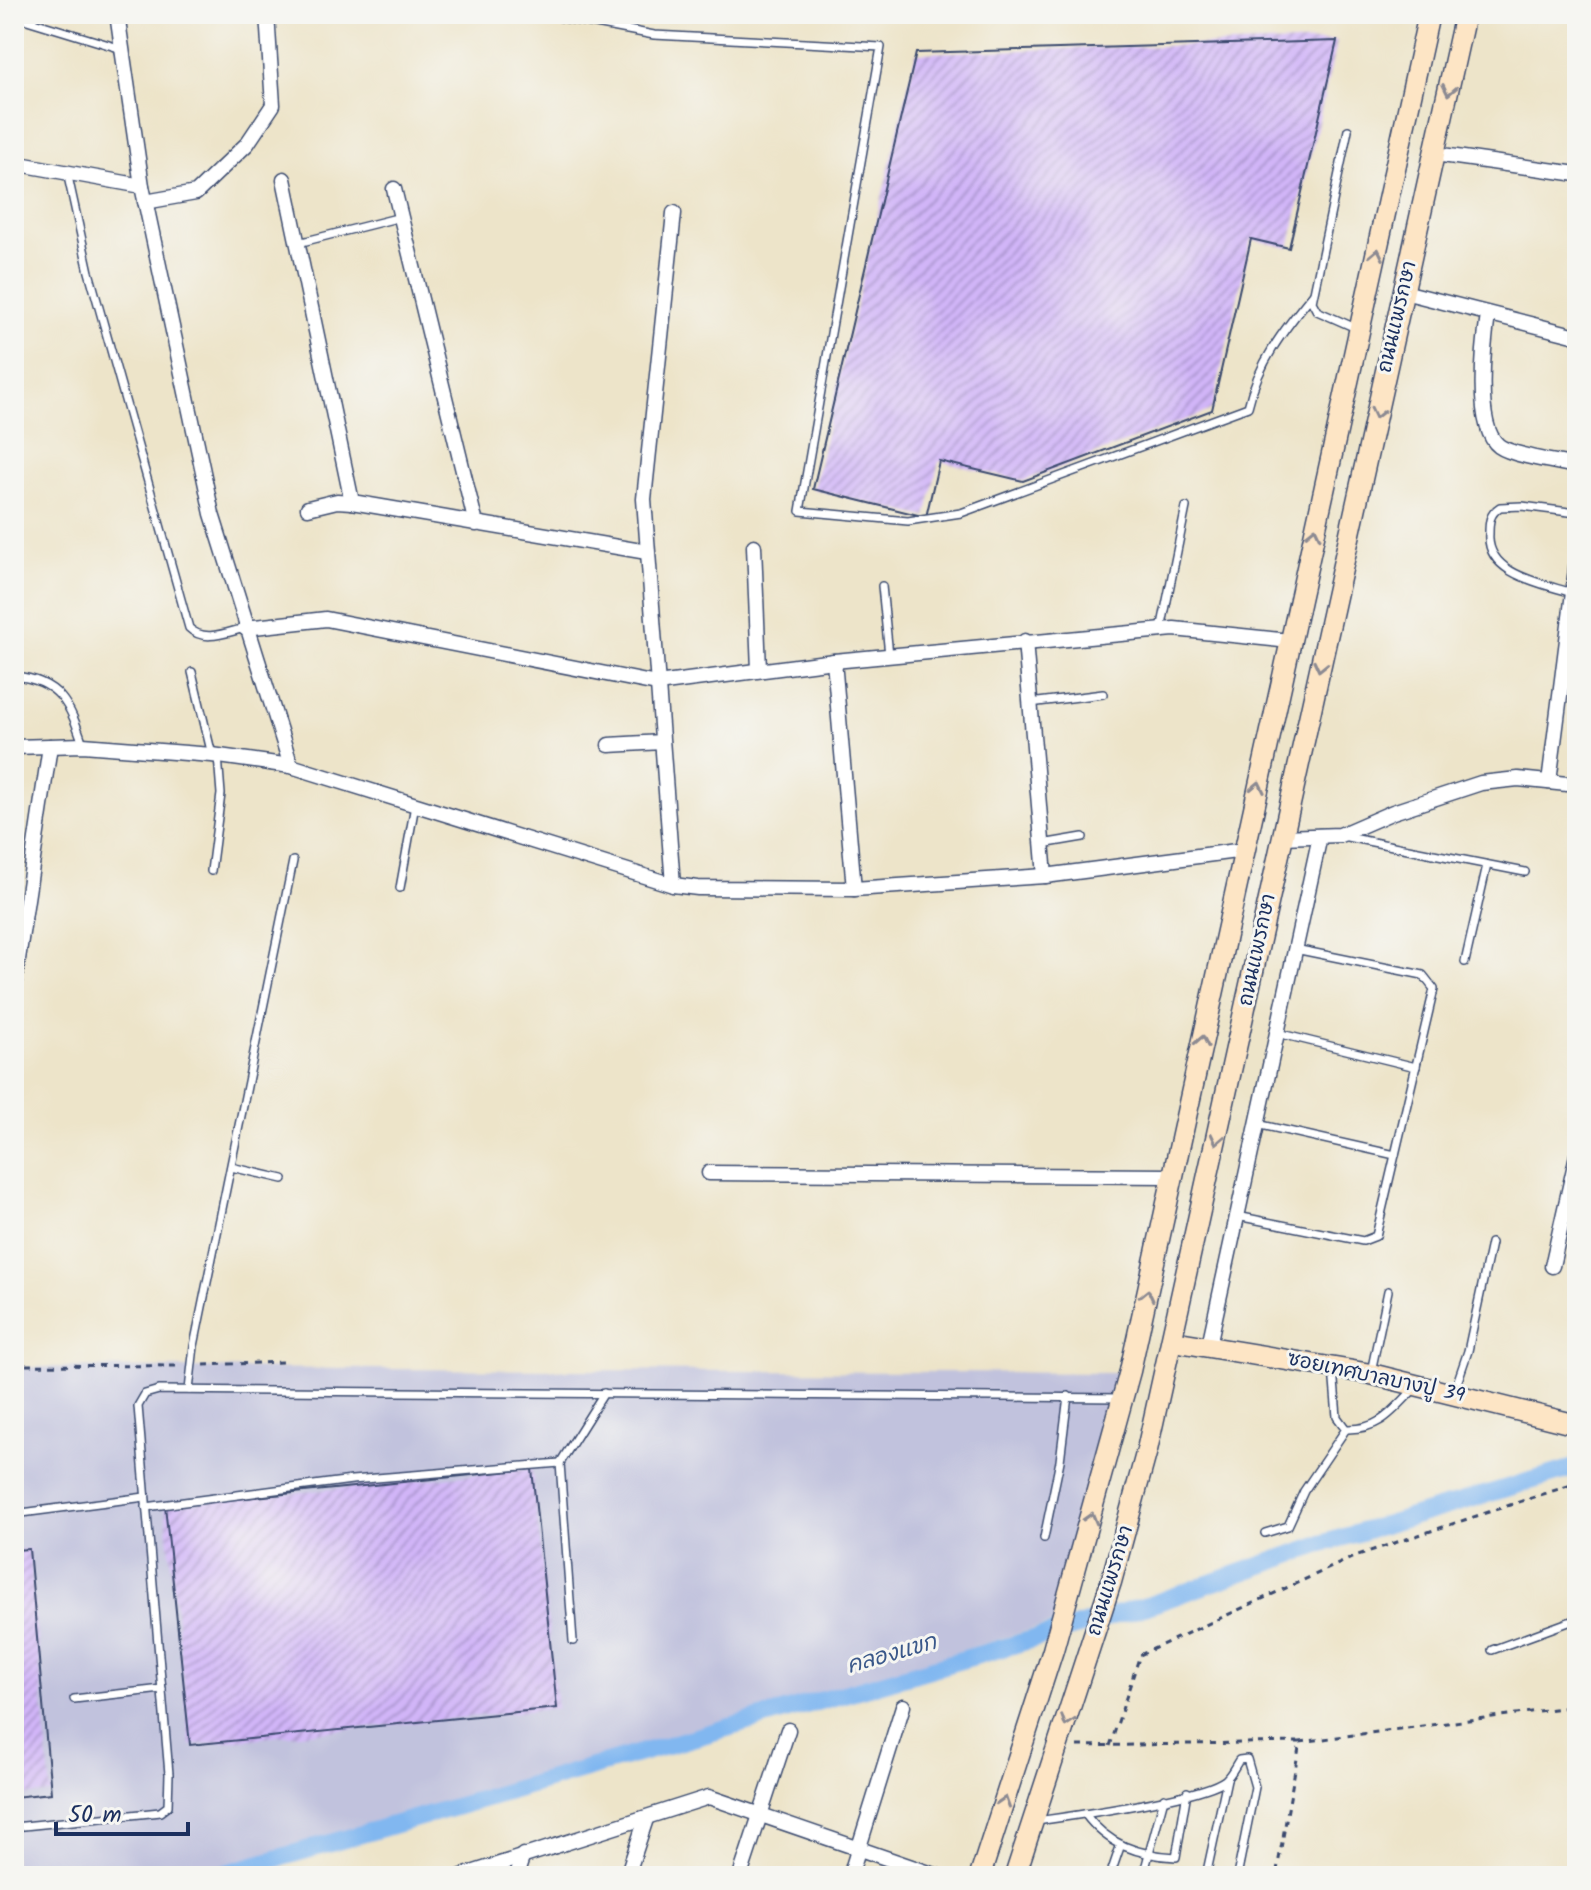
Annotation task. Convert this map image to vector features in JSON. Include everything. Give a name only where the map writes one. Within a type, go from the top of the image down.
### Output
[{"type":"main road","name":"ถนนแพรกษา","points":[[980,1876],[1053,1650],[1123,1398],[1429,14]]},
{"type":"main road","name":"ถนนแพรกษา","points":[[1015,1876],[1111,1582],[1173,1341],[1465,14]]},
{"type":"main road","points":[[1360,330],[1394,336]]},
{"type":"main road","name":"ซอยเทศบาลบางปู 39","points":[[1173,1341],[1371,1374],[1577,1425]]},
{"type":"street","points":[[117,14],[145,202],[212,514],[245,628],[291,766]]},
{"type":"street","points":[[145,202],[196,193],[247,144],[273,105],[267,14]]},
{"type":"street","points":[[1435,154],[1577,174]]},
{"type":"street","points":[[14,163],[142,186]]},
{"type":"street","points":[[284,179],[352,502]]},
{"type":"street","points":[[394,189],[476,524]]},
{"type":"street","points":[[673,885],[644,499],[674,213]]},
{"type":"street","points":[[1404,292],[1577,336]]},
{"type":"street","points":[[1488,315],[1482,359],[1490,436],[1501,448],[1577,466]]},
{"type":"street","points":[[308,508],[337,501],[352,502],[647,552]]},
{"type":"street","points":[[754,546],[759,670]]},
{"type":"street","points":[[1549,782],[1577,561]]},
{"type":"street","points":[[245,628],[326,619],[657,684],[889,655],[1161,630],[1290,641]]},
{"type":"street","points":[[1025,641],[1045,876]]},
{"type":"street","points":[[834,661],[854,889]]},
{"type":"street","points":[[609,745],[662,742]]},
{"type":"street","points":[[16,747],[83,745],[215,755],[291,766],[673,885],[854,889],[1045,876],[1244,850]]},
{"type":"street","points":[[14,986],[50,746]]},
{"type":"street","points":[[1282,837],[1340,835],[1382,816],[1481,783],[1518,779],[1575,783]]},
{"type":"street","points":[[1209,1345],[1320,836]]},
{"type":"street","points":[[1552,1266],[1577,1155]]},
{"type":"street","points":[[709,1173],[1173,1176]]},
{"type":"street","points":[[850,1876],[903,1706]]},
{"type":"street","points":[[740,1876],[788,1730]]},
{"type":"street","points":[[462,1876],[709,1797],[938,1876]]},
{"type":"street","points":[[627,1876],[646,1819]]},
{"type":"street","points":[[516,1876],[523,1855]]},
{"type":"lane","points":[[543,14],[654,35],[881,47],[800,511],[908,521],[961,513],[1248,407],[1255,376],[1288,324],[1313,294]]},
{"type":"lane","points":[[1518,14],[1556,14]]},
{"type":"lane","points":[[14,16],[122,49]]},
{"type":"lane","points":[[1348,130],[1313,294],[1317,311],[1360,330]]},
{"type":"lane","points":[[67,172],[89,272],[184,616],[194,634],[209,636],[245,628]]},
{"type":"lane","points":[[298,243],[401,217]]},
{"type":"lane","points":[[1573,593],[1522,576],[1495,560],[1488,547],[1490,519],[1500,507],[1522,506],[1577,513]]},
{"type":"lane","points":[[1161,630],[1186,507]]},
{"type":"lane","points":[[882,586],[889,655]]},
{"type":"lane","points":[[192,672],[215,755],[221,794],[211,871]]},
{"type":"lane","points":[[14,676],[42,683],[70,706],[83,745]]},
{"type":"lane","points":[[1030,703],[1103,694]]},
{"type":"lane","points":[[14,787],[16,747]]},
{"type":"lane","points":[[400,888],[415,805]]},
{"type":"lane","points":[[1340,835],[1525,872]]},
{"type":"lane","points":[[1042,844],[1083,837]]},
{"type":"lane","points":[[189,1390],[293,861]]},
{"type":"lane","points":[[1465,962],[1487,865]]},
{"type":"lane","points":[[1237,1216],[1363,1241],[1376,1236],[1434,989],[1423,975],[1295,949]]},
{"type":"lane","points":[[1277,1033],[1416,1067]]},
{"type":"lane","points":[[1257,1124],[1395,1155]]},
{"type":"lane","points":[[231,1167],[283,1179]]},
{"type":"lane","points":[[1453,1394],[1468,1351],[1491,1243]]},
{"type":"lane","points":[[1371,1374],[1388,1291]]},
{"type":"lane","points":[[1333,1367],[1337,1417],[1346,1429],[1364,1430],[1382,1422],[1418,1385]]},
{"type":"lane","points":[[14,1827],[160,1812],[168,1806],[162,1689],[138,1406],[145,1394],[189,1390],[1123,1398]]},
{"type":"lane","points":[[573,1641],[560,1463],[604,1393]]},
{"type":"lane","points":[[1044,1538],[1060,1461],[1068,1396]]},
{"type":"lane","points":[[1265,1533],[1288,1526],[1304,1491],[1346,1429]]},
{"type":"lane","points":[[146,1507],[352,1480],[560,1463]]},
{"type":"lane","points":[[14,1514],[145,1497]]},
{"type":"lane","points":[[1492,1650],[1577,1619]]},
{"type":"lane","points":[[74,1699],[162,1689]]},
{"type":"lane","points":[[1206,1876],[1227,1779],[1239,1760],[1247,1759],[1255,1787],[1237,1876]]},
{"type":"lane","points":[[1033,1821],[1164,1798],[1227,1779]]},
{"type":"lane","points":[[1085,1814],[1097,1830],[1120,1847],[1177,1856],[1187,1792]]},
{"type":"lane","points":[[1143,1876],[1164,1798]]},
{"type":"lane","points":[[1110,1876],[1120,1847]]},
{"type":"path","points":[[14,1365],[192,1366],[284,1362]]},
{"type":"path","points":[[1110,1746],[1140,1655],[1358,1555],[1577,1483]]},
{"type":"path","points":[[1300,1742],[1577,1706]]},
{"type":"shaded area","points":[[14,1367],[1120,1373],[1053,1623],[212,1876],[14,1876]]},
{"type":"building","points":[[1337,41],[1289,248],[1251,239],[1212,410],[1023,481],[939,461],[926,517],[813,489],[916,53]]},
{"type":"building","points":[[532,1469],[557,1708],[190,1745],[165,1506]]},
{"type":"building","points":[[29,1549],[51,1793],[14,1797],[14,1550]]},
{"type":"waterway","name":"คลองแขก","points":[[217,1876],[1147,1606],[1321,1544],[1577,1467]]}]
